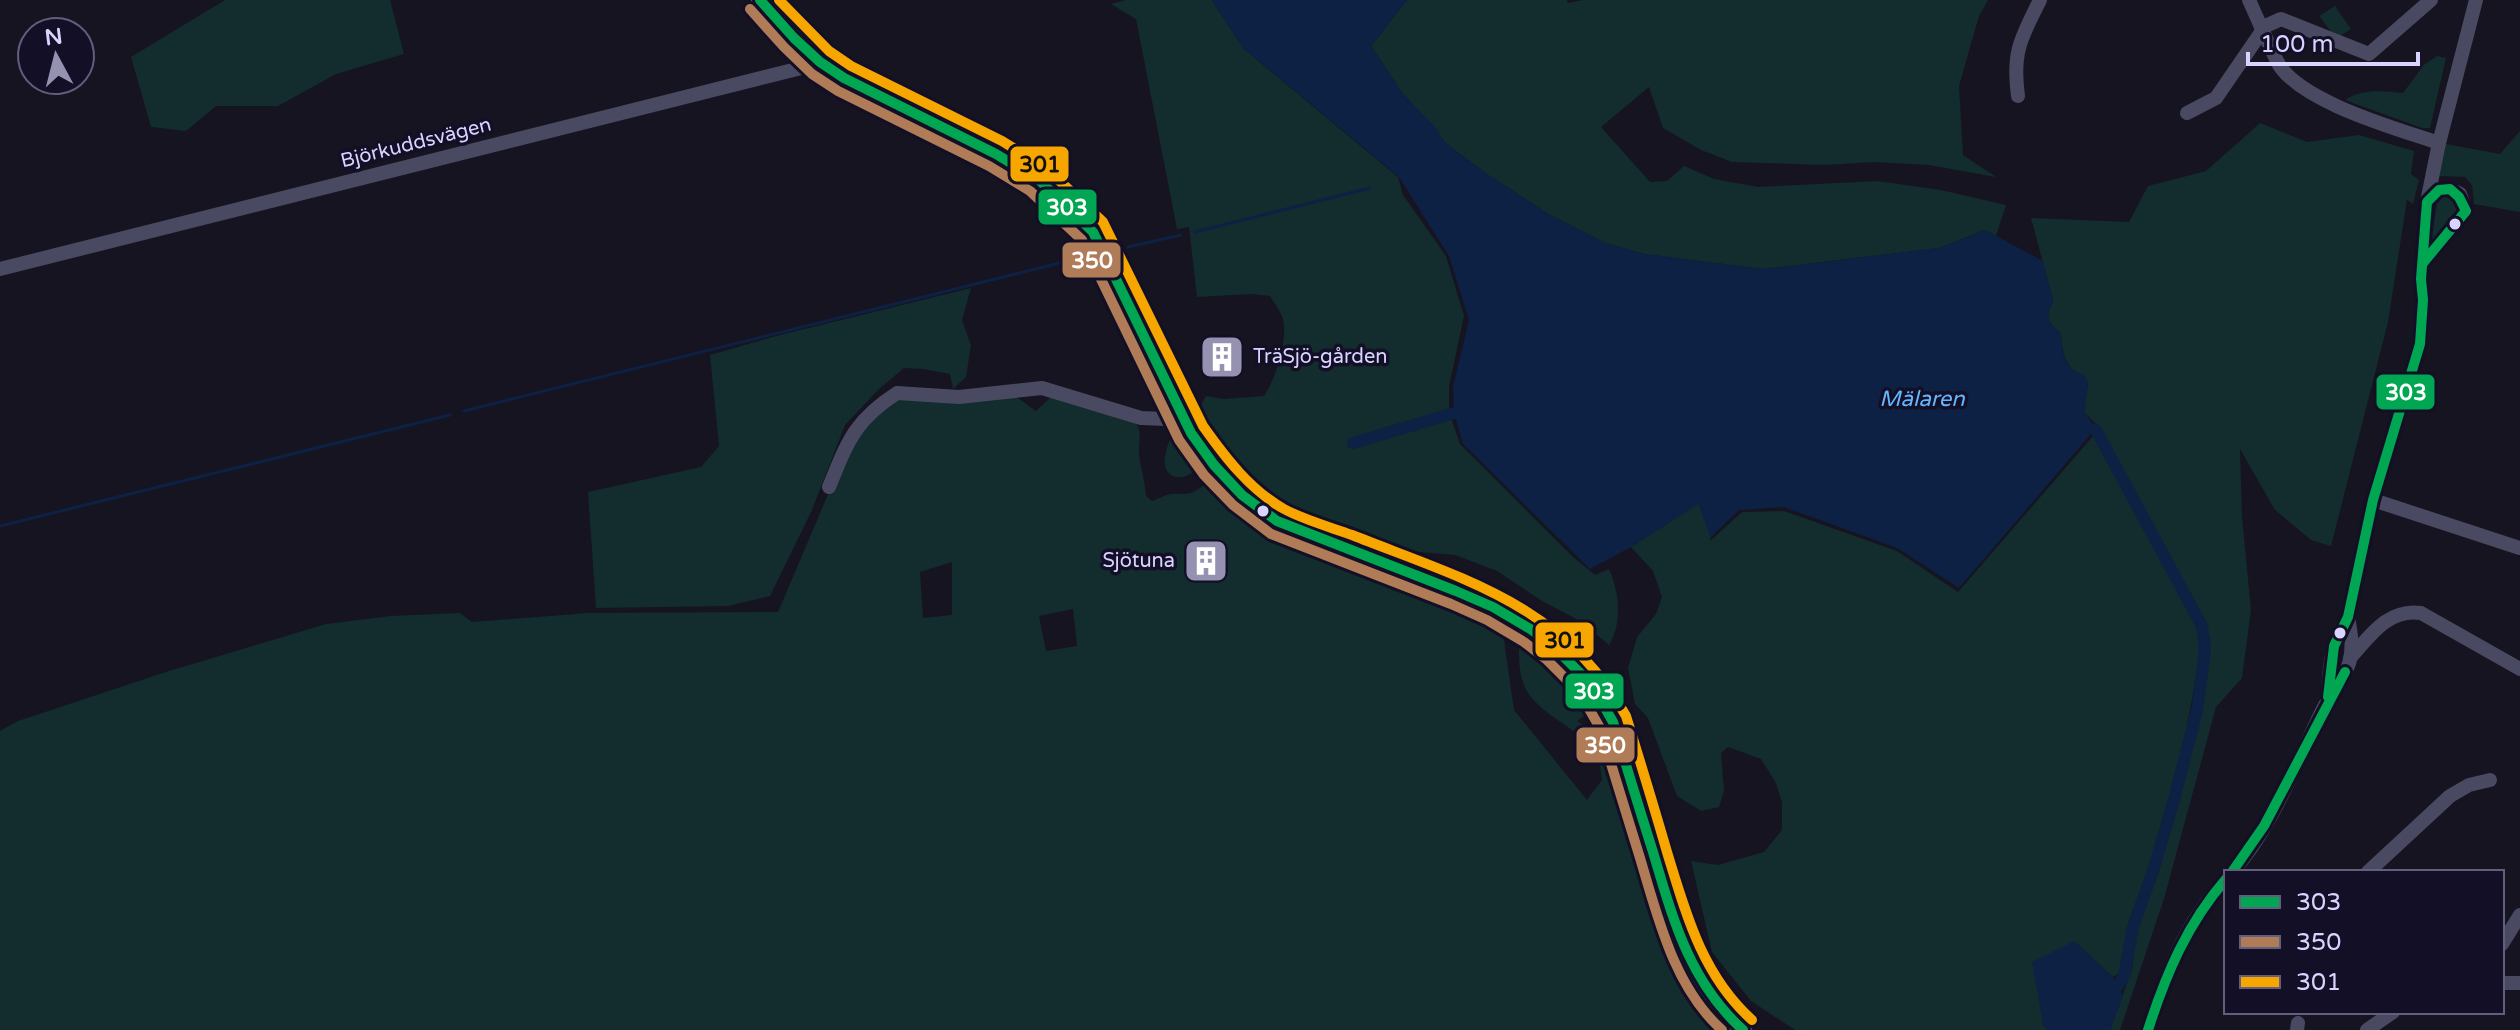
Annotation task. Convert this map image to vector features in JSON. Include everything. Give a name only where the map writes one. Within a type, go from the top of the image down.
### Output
[{"type":"main road","points":[[760,0],[820,62],[844,78],[996,154],[1039,180],[1093,232],[1191,433],[1214,465],[1242,495],[1277,521],[1493,607],[1532,630],[1581,674],[1613,722],[1677,931],[1698,977],[1724,1013],[1743,1030]]},
{"type":"street","points":[[2018,96],[2015,71],[2018,44],[2040,0]]},
{"type":"street","points":[[2249,0],[2277,62],[2306,90],[2325,102],[2439,143]]},
{"type":"street","points":[[2187,113],[2216,98],[2262,30],[2281,19],[2369,54],[2431,0]]},
{"type":"street","points":[[2328,697],[2330,659],[2348,617],[2373,500],[2420,344],[2427,202],[2476,0]]},
{"type":"street","name":"Björkuddsvägen","points":[[0,269],[841,58]]},
{"type":"street","points":[[2423,263],[2466,211],[2460,194],[2452,190],[2434,193],[2427,202]]},
{"type":"street","points":[[829,487],[848,442],[863,419],[897,393],[959,397],[1042,388],[1141,418],[1166,419],[1181,412]]},
{"type":"street","points":[[2373,500],[2520,548]]},
{"type":"street","points":[[2350,658],[2387,620],[2396,614],[2413,612],[2421,613],[2520,669]]},
{"type":"street","points":[[2234,870],[2266,824],[2328,697],[2348,667],[2352,636],[2348,617]]},
{"type":"street","points":[[2370,870],[2450,796],[2469,785],[2490,780]]},
{"type":"street","points":[[2148,1030],[2179,943],[2224,881]]},
{"type":"street","points":[[2504,941],[2520,915]]},
{"type":"street","points":[[2367,1030],[2390,1014]]},
{"type":"green space","points":[[225,0],[390,0],[404,54],[336,74],[278,106],[216,106],[186,131],[151,127],[131,57]]},
{"type":"green space","points":[[1125,0],[1212,0],[1243,48],[1398,177],[1403,195],[1446,256],[1464,316],[1449,386],[1449,412],[1460,444],[1573,557],[1595,575],[1609,569],[1615,587],[1618,617],[1609,645],[1582,622],[1542,601],[1497,571],[1455,555],[1419,552],[1378,543],[1301,517],[1241,473],[1216,444],[1197,412],[1206,396],[1224,399],[1264,396],[1280,359],[1284,338],[1283,319],[1270,296],[1197,297],[1189,227],[1177,229],[1136,19],[1111,4]]},
{"type":"green space","points":[[1407,0],[1567,0],[1568,3],[1583,0],[1988,0],[1979,16],[1959,86],[1963,155],[1996,177],[1929,165],[1732,162],[1701,150],[1663,128],[1649,87],[1601,127],[1650,182],[1667,181],[1684,166],[1714,179],[1758,187],[1877,181],[1941,190],[2006,205],[1996,236],[1984,230],[1940,248],[1763,269],[1644,254],[1605,243],[1550,215],[1488,175],[1444,142],[1402,93],[1371,46]]},
{"type":"green space","points":[[2335,6],[2351,29],[2340,36],[2333,34],[2319,16]]},
{"type":"green space","points":[[2437,56],[2446,58],[2430,128],[2422,128],[2345,100],[2366,92],[2403,93],[2424,65]]},
{"type":"green space","points":[[2260,123],[2307,142],[2359,135],[2414,151],[2411,174],[2419,180],[2413,204],[2407,200],[2388,322],[2331,546],[2311,540],[2275,510],[2240,449],[2242,517],[2251,610],[2242,678],[2216,707],[2164,899],[2120,1030],[2110,1030],[2132,969],[2135,938],[2175,817],[2200,716],[2210,640],[2204,619],[2099,427],[2084,412],[2088,382],[2069,366],[2060,332],[2051,325],[2048,314],[2053,300],[2031,218],[2129,222],[2148,186],[2206,171]]},
{"type":"green space","points":[[2520,131],[2520,212],[2474,204],[2472,185],[2465,177],[2438,176],[2446,144],[2500,154]]},
{"type":"green space","points":[[2442,197],[2450,197],[2459,204],[2458,213],[2431,243],[2437,202]]},
{"type":"green space","points":[[971,288],[962,320],[971,345],[966,377],[953,389],[950,374],[904,368],[845,425],[812,510],[770,596],[728,606],[596,608],[588,492],[701,467],[719,446],[710,355]]},
{"type":"green space","points":[[898,395],[1015,396],[1036,411],[1051,397],[1136,423],[1146,496],[1152,501],[1170,494],[1190,493],[1214,480],[1231,498],[1224,503],[1297,547],[1294,540],[1328,547],[1482,612],[1502,626],[1514,710],[1587,800],[1602,780],[1597,746],[1552,716],[1530,696],[1521,674],[1519,633],[1542,649],[1569,683],[1595,708],[1577,721],[1609,746],[1631,804],[1651,893],[1678,959],[1703,999],[1731,1030],[0,1030],[0,731],[18,721],[169,671],[326,624],[391,616],[460,613],[472,622],[588,613],[778,612],[849,445]],"holes":[[[952,562],[952,615],[923,618],[920,572]],[[1073,609],[1077,646],[1046,651],[1039,616]]]},
{"type":"green space","points":[[1179,430],[1197,452],[1198,462],[1189,475],[1174,477],[1165,464],[1166,452],[1169,442]]},
{"type":"green space","points":[[2094,435],[2201,641],[2178,769],[2128,931],[2122,972],[2113,977],[2074,941],[2043,1024],[2047,1030],[1795,1030],[1751,1001],[1712,952],[1691,861],[1718,865],[1764,852],[1782,830],[1782,803],[1776,783],[1761,759],[1728,747],[1721,753],[1724,791],[1719,807],[1701,811],[1677,796],[1648,718],[1635,704],[1628,668],[1637,637],[1656,614],[1662,597],[1653,571],[1631,547],[1699,503],[1710,541],[1742,512],[1784,511],[1897,551],[1958,592]]},
{"type":"water","name":"Mälaren","points":[[1212,0],[1407,0],[1371,46],[1402,93],[1436,128],[1444,142],[1488,175],[1550,215],[1605,243],[1644,254],[1763,269],[1940,248],[1985,230],[2043,261],[2053,300],[2048,314],[2051,325],[2060,332],[2067,363],[2083,374],[2088,382],[2084,412],[2096,428],[1959,588],[1897,548],[1784,507],[1739,510],[1711,537],[1698,504],[1590,569],[1463,444],[1454,413],[1453,387],[1469,320],[1449,256],[1399,177],[1243,48]]},
{"type":"water","points":[[2074,941],[2113,977],[2123,996],[2110,1030],[2047,1030],[2043,1024],[2032,962]]},
{"type":"waterway","points":[[1195,232],[1370,188]]},
{"type":"waterway","points":[[1128,247],[1181,235]]},
{"type":"waterway","points":[[464,411],[1088,256]]},
{"type":"waterway","points":[[1353,443],[1454,413]]},
{"type":"waterway","points":[[0,526],[450,415]]},
{"type":"waterway","points":[[2096,430],[2202,626],[2205,651],[2197,710],[2175,796],[2133,927],[2124,976],[2118,986]]},
{"type":"transit line","name":"303","points":[[760,0],[820,62],[844,78],[996,154],[1039,180],[1093,232],[1191,433],[1214,465],[1242,495],[1277,521],[1493,607],[1532,630],[1581,674],[1613,722],[1685,948],[1709,991],[1743,1030]]},
{"type":"transit line","name":"301","points":[[779,0],[829,51],[851,66],[1002,141],[1046,168],[1103,222],[1203,426],[1229,461],[1260,492],[1300,517],[1433,566],[1508,600],[1573,647],[1601,678],[1626,716],[1681,898],[1698,942],[1720,983],[1752,1020]]},
{"type":"transit line","name":"350","points":[[750,9],[812,74],[838,91],[989,166],[1030,191],[1082,240],[1179,440],[1204,475],[1233,505],[1271,534],[1487,620],[1524,642],[1570,683],[1600,728],[1654,904],[1680,973],[1705,1013],[1722,1030]]},
{"type":"transit line","name":"303","points":[[2328,697],[2334,646],[2348,617],[2373,500],[2420,344],[2421,279],[2427,202],[2439,190],[2450,189],[2459,197],[2466,211],[2423,263]]},
{"type":"transit line","name":"303","points":[[2233,870],[2264,826],[2345,672]]},
{"type":"transit line","name":"303","points":[[2148,1030],[2179,950],[2224,881]]},
{"type":"place","name":"TräSjö-gården","points":[[1222,357]]},
{"type":"place","name":"Sjötuna","points":[[1206,561]]}]
